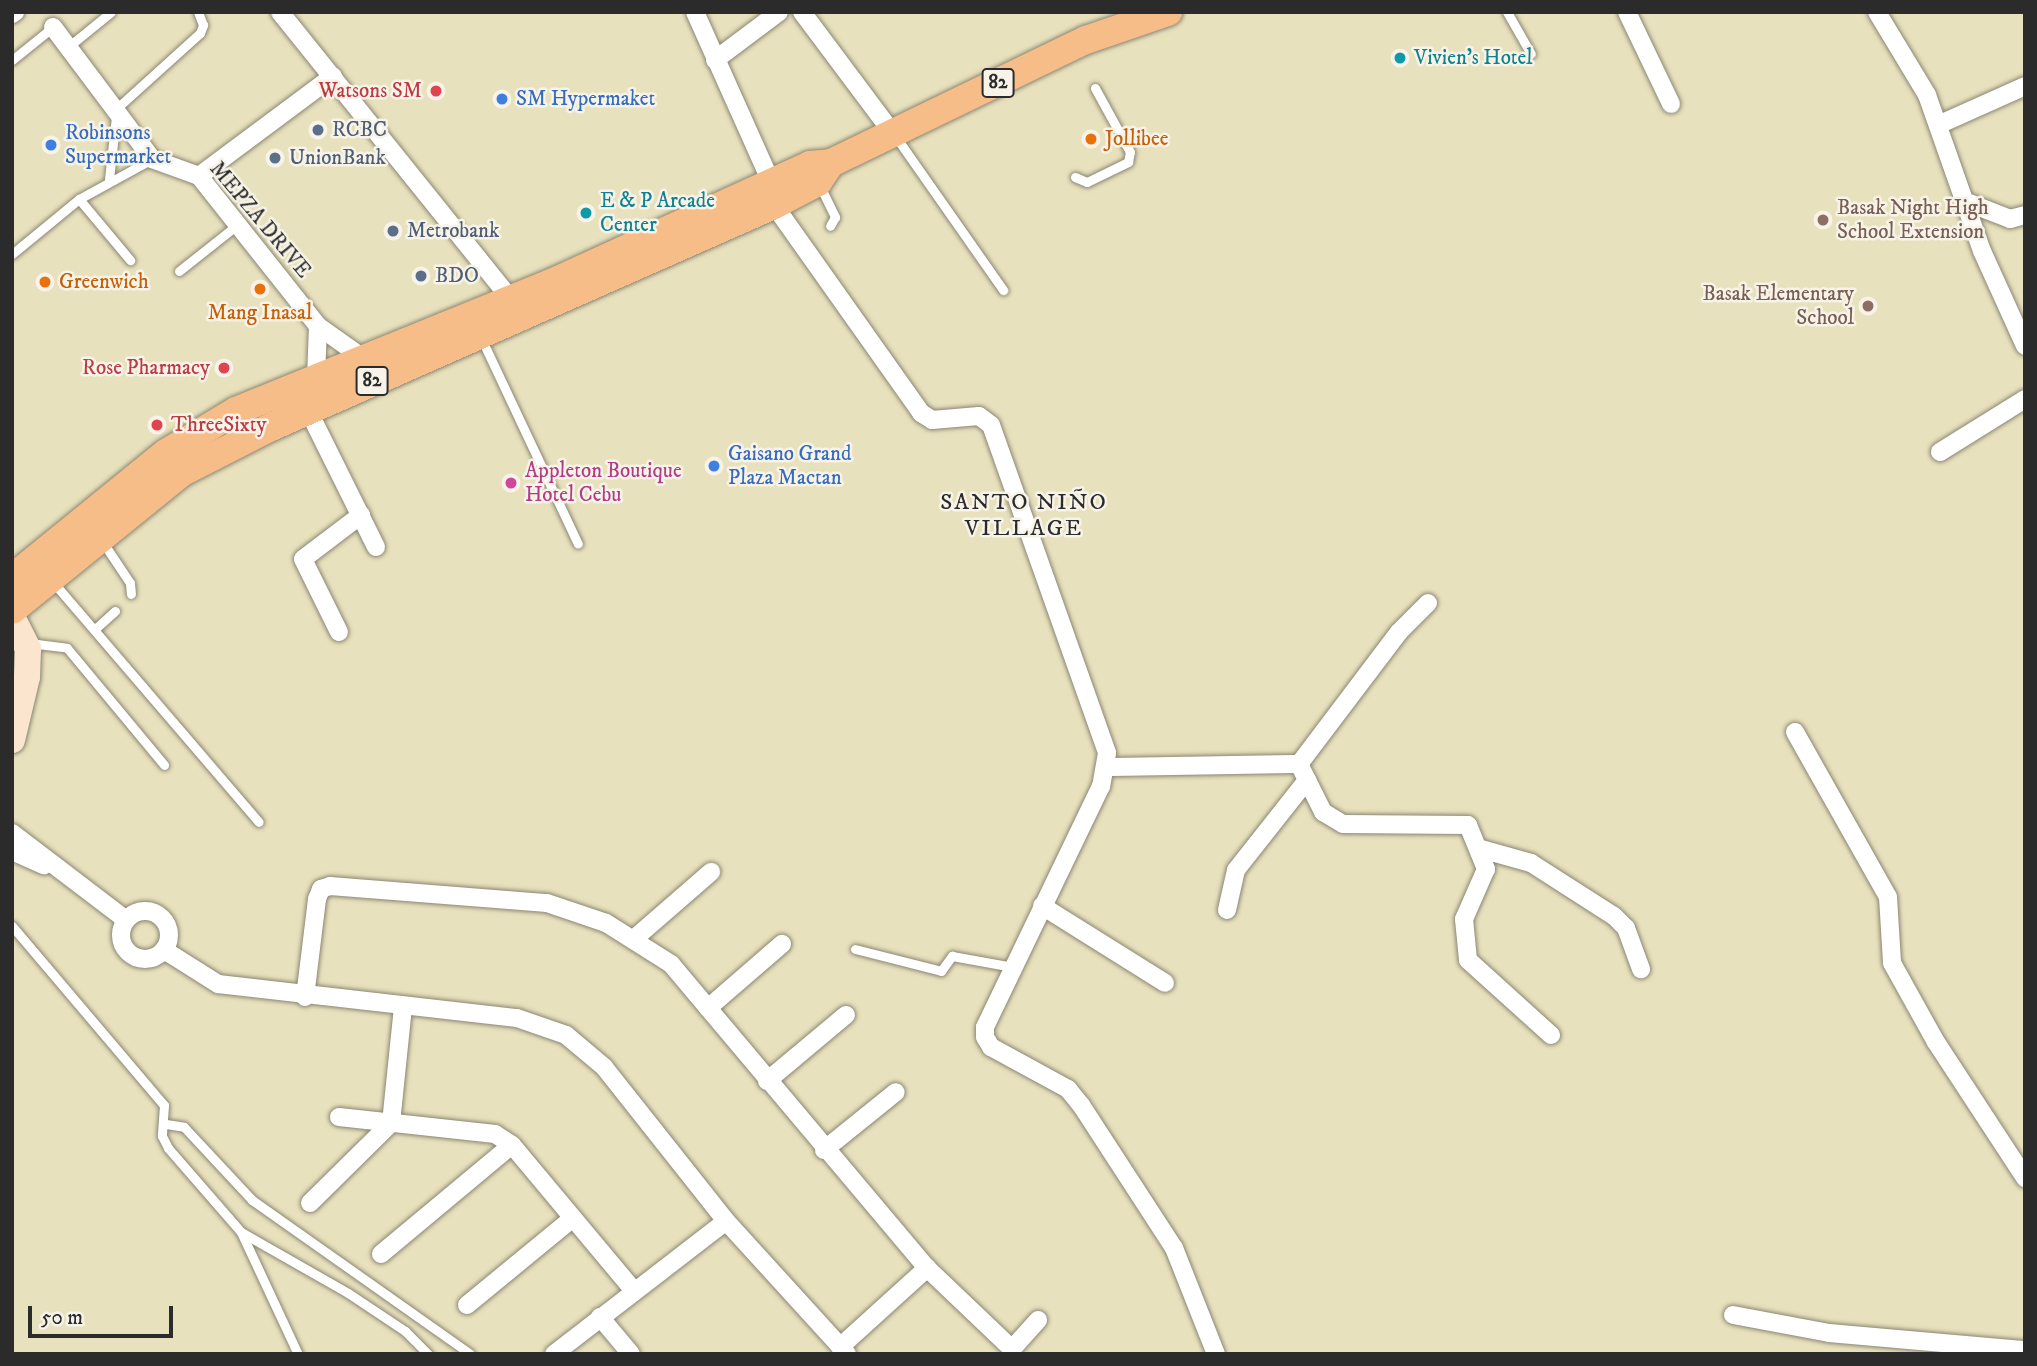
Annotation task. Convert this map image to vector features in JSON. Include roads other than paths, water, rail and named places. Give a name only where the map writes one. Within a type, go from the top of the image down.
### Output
[{"type":"main road","name":"82","points":[[12,578],[41,568],[99,536],[181,473],[308,410],[479,334],[772,193],[810,165],[825,172],[1086,40],[1168,12]]},
{"type":"main road","name":"82","points":[[12,610],[41,568],[166,453],[236,411],[772,193]]},
{"type":"street","points":[[280,12],[510,298]]},
{"type":"street","points":[[695,12],[772,193],[921,413],[932,420],[979,416],[992,425],[1107,753],[1101,786],[1013,967],[985,1037],[991,1047],[1068,1089],[1081,1105],[1174,1248],[1216,1354]]},
{"type":"street","points":[[715,60],[779,12]]},
{"type":"street","points":[[802,12],[894,135]]},
{"type":"street","points":[[1627,12],[1671,104]]},
{"type":"street","points":[[1877,12],[1927,95],[1969,203],[1982,251],[2025,346]]},
{"type":"street","points":[[53,27],[117,108],[152,159]]},
{"type":"street","points":[[199,176],[333,76]]},
{"type":"street","points":[[1938,125],[2025,86]]},
{"type":"street","name":"MEPZA DRIVE","points":[[152,159],[199,176],[318,326],[363,358]]},
{"type":"street","points":[[1969,203],[2010,219],[2025,215]]},
{"type":"street","points":[[316,378],[318,326]]},
{"type":"street","points":[[1940,452],[2025,399]]},
{"type":"street","points":[[308,410],[376,547]]},
{"type":"street","points":[[339,632],[303,559],[360,515]]},
{"type":"street","points":[[1227,910],[1236,870],[1399,632],[1428,603]]},
{"type":"street","points":[[12,617],[27,643],[27,677],[12,740]]},
{"type":"street","points":[[1795,732],[1888,897],[1892,963],[1936,1042],[2025,1178]]},
{"type":"street","points":[[1106,767],[1303,772]]},
{"type":"street","points":[[1303,772],[1323,812],[1343,824],[1468,825],[1482,849],[1486,869],[1464,919],[1468,960],[1551,1035]]},
{"type":"street","points":[[12,832],[126,920]]},
{"type":"street","points":[[1482,849],[1531,863],[1614,916],[1626,928],[1641,969]]},
{"type":"street","points":[[12,851],[72,878]]},
{"type":"street","points":[[635,938],[711,872]]},
{"type":"street","points":[[305,997],[317,899],[321,889],[330,886],[547,903],[635,938],[671,964],[824,1150],[927,1268],[1012,1349],[1038,1320]]},
{"type":"street","points":[[1042,905],[1165,983]]},
{"type":"street","points":[[140,912],[156,914],[169,935],[164,950],[144,960],[130,954],[121,942],[126,920],[140,912]]},
{"type":"street","points":[[708,1008],[782,944]]},
{"type":"street","points":[[164,950],[218,984],[305,997],[517,1018],[566,1035],[604,1067],[726,1221],[844,1350],[927,1268]]},
{"type":"street","points":[[310,1203],[391,1122],[403,1007]]},
{"type":"street","points":[[767,1081],[846,1015]]},
{"type":"street","points":[[824,1150],[896,1092]]},
{"type":"street","points":[[339,1117],[495,1134],[512,1144],[634,1291]]},
{"type":"street","points":[[381,1254],[512,1144]]},
{"type":"street","points":[[467,1305],[573,1219]]},
{"type":"street","points":[[554,1354],[726,1221]]},
{"type":"street","points":[[1733,1315],[1829,1333],[2025,1350]]},
{"type":"street","points":[[600,1317],[631,1354]]},
{"type":"lane","points":[[68,47],[111,12]]},
{"type":"lane","points":[[109,179],[117,108],[200,33],[203,25],[198,12]]},
{"type":"lane","points":[[1507,12],[1531,54]]},
{"type":"lane","points":[[12,60],[53,27]]},
{"type":"lane","points":[[1075,177],[1087,182],[1128,162],[1130,152],[1095,88]]},
{"type":"lane","points":[[894,135],[1003,290]]},
{"type":"lane","points":[[12,254],[79,199],[109,179],[152,159]]},
{"type":"lane","points":[[825,172],[835,217],[830,226]]},
{"type":"lane","points":[[79,199],[130,260]]},
{"type":"lane","points":[[179,271],[237,225]]},
{"type":"lane","points":[[479,334],[578,544]]},
{"type":"lane","points":[[99,536],[130,583],[131,594]]},
{"type":"lane","points":[[41,568],[95,629],[199,757],[259,822]]},
{"type":"lane","points":[[95,629],[115,611]]},
{"type":"lane","points":[[27,643],[67,648],[164,765]]},
{"type":"lane","points":[[12,926],[164,1105],[166,1124],[162,1136],[168,1148],[241,1232],[298,1354]]},
{"type":"lane","points":[[855,949],[941,971],[952,956],[1013,967]]},
{"type":"lane","points":[[166,1124],[184,1127],[251,1200],[470,1354]]},
{"type":"lane","points":[[241,1232],[348,1293],[405,1331],[428,1354]]},
{"type":"place","name":"Vivien's Hotel","points":[[1400,58]]},
{"type":"place","name":"Watsons SM","points":[[436,91]]},
{"type":"place","name":"SM Hypermaket","points":[[502,99]]},
{"type":"place","name":"RCBC","points":[[318,130]]},
{"type":"place","name":"Jollibee","points":[[1091,139]]},
{"type":"place","name":"Robinsons Supermarket","points":[[51,145]]},
{"type":"place","name":"UnionBank","points":[[275,158]]},
{"type":"place","name":"E & P Arcade Center","points":[[586,213]]},
{"type":"place","name":"Basak Night High School Extension","points":[[1823,220]]},
{"type":"place","name":"Metrobank","points":[[393,231]]},
{"type":"place","name":"BDO","points":[[421,276]]},
{"type":"place","name":"Greenwich","points":[[45,282]]},
{"type":"place","name":"Mang Inasal","points":[[260,289]]},
{"type":"place","name":"Basak Elementary School","points":[[1868,306]]},
{"type":"place","name":"Rose Pharmacy","points":[[224,368]]},
{"type":"place","name":"ThreeSixty","points":[[157,425]]},
{"type":"place","name":"Gaisano Grand Plaza Mactan","points":[[714,466]]},
{"type":"place","name":"Appleton Boutique Hotel Cebu","points":[[511,483]]},
{"type":"district","name":"SANTO NIÑO VILLAGE","points":[[1024,516]]}]
